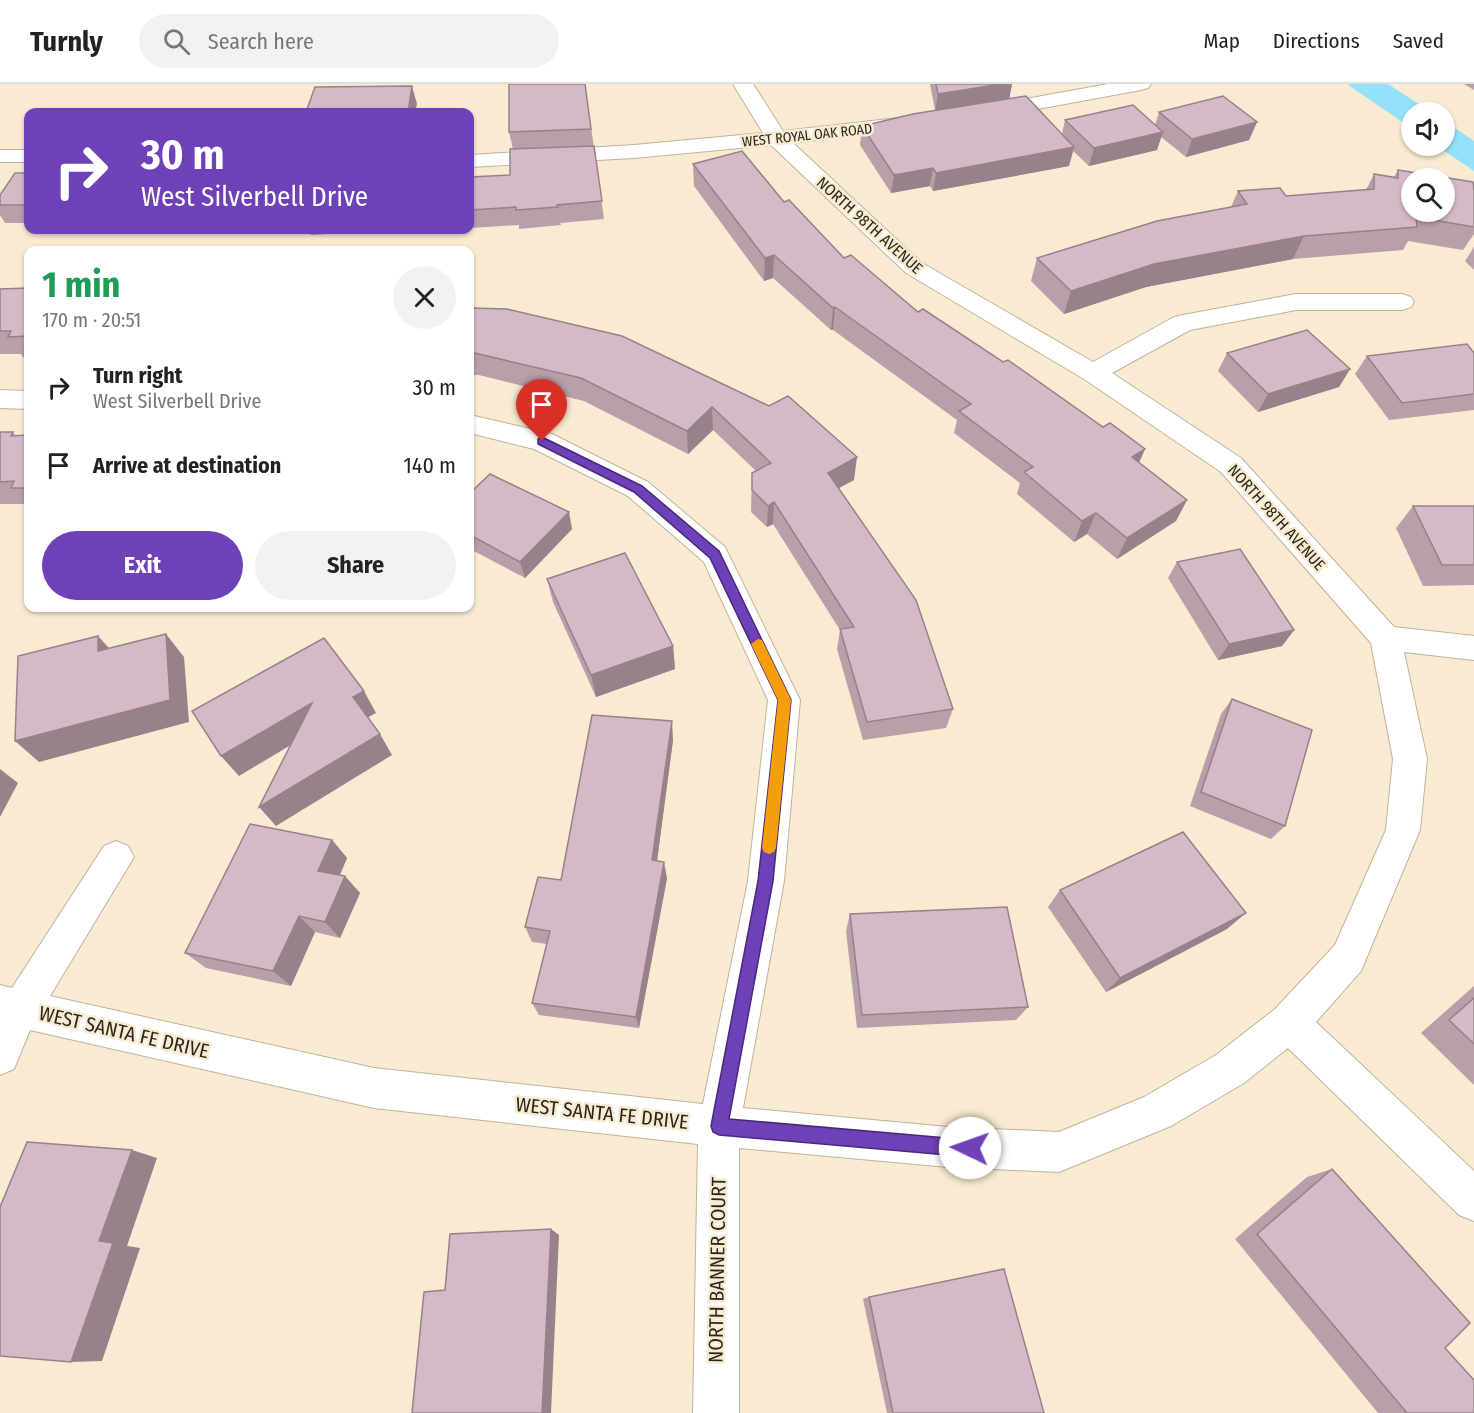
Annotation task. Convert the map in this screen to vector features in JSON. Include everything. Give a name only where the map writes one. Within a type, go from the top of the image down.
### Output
[{"type":"street","name":"NORTH 98TH AVENUE","points":[[743,84],[777,139],[914,268],[1093,373],[1231,465],[1386,638]]},
{"type":"street","points":[[974,115],[1141,84]]},
{"type":"street","name":"WEST ROYAL OAK ROAD","points":[[474,160],[570,158],[777,139],[928,121]]},
{"type":"street","points":[[0,156],[24,156]]},
{"type":"street","points":[[1093,373],[1183,322],[1296,302],[1402,302]]},
{"type":"street","points":[[0,399],[24,400]]},
{"type":"street","name":"NORTH BANNER COURT","points":[[474,425],[542,441],[638,489],[715,555],[784,700],[766,881],[719,1126],[716,1413]]},
{"type":"street","points":[[1474,648],[1386,638],[1410,759],[1403,830],[1348,958],[1289,1023],[1474,1200]]},
{"type":"street","points":[[0,1055],[10,1006],[116,857]]},
{"type":"street","name":"WEST SANTA FE DRIVE","points":[[10,1006],[374,1088],[719,1126],[948,1148],[1059,1152],[1157,1112],[1230,1069],[1289,1023]]},
{"type":"water","points":[[1347,84],[1388,84],[1416,102],[1401,102],[1401,121]]},
{"type":"water","points":[[1455,128],[1474,141],[1474,171],[1452,156],[1455,156]]},
{"type":"building","points":[[509,84],[585,84],[591,129],[509,132]]},
{"type":"building","points":[[936,84],[1001,84],[938,94]]},
{"type":"building","points":[[412,86],[409,108],[307,108],[315,87]]},
{"type":"building","points":[[1026,96],[1074,147],[936,173],[933,168],[894,175],[862,126],[913,114]]},
{"type":"building","points":[[1223,96],[1257,122],[1192,139],[1159,112]]},
{"type":"building","points":[[1133,105],[1163,132],[1094,148],[1065,120]]},
{"type":"building","points":[[594,146],[602,201],[516,210],[516,207],[474,210],[474,177],[510,175],[510,149]]},
{"type":"building","points":[[742,151],[784,202],[789,200],[844,258],[851,255],[918,312],[923,309],[1003,362],[1008,360],[1103,427],[1110,423],[1145,449],[1132,457],[1187,500],[1127,538],[1096,513],[1082,521],[1024,472],[1033,467],[959,411],[971,404],[835,307],[833,308],[774,255],[765,258],[693,164]]},
{"type":"building","points":[[1398,170],[1401,170],[1401,222],[1416,222],[1417,227],[1304,236],[1154,264],[1071,291],[1037,258],[1157,221],[1247,204],[1238,191],[1280,188],[1286,196],[1374,189],[1374,174],[1398,178]]},
{"type":"building","points":[[15,173],[24,173],[24,205],[0,205],[0,195]]},
{"type":"building","points":[[1455,179],[1473,182],[1474,227],[1445,222],[1455,222]]},
{"type":"building","points":[[24,288],[24,336],[8,337],[11,331],[0,331],[0,289]]},
{"type":"building","points":[[474,308],[507,309],[622,336],[769,406],[788,396],[857,457],[828,473],[916,600],[953,709],[867,722],[840,629],[854,627],[774,502],[768,506],[752,490],[752,473],[771,463],[712,407],[687,431],[581,378],[474,353]]},
{"type":"building","points":[[1307,330],[1350,369],[1268,394],[1227,353]]},
{"type":"building","points":[[1467,344],[1474,353],[1474,394],[1402,403],[1367,356]]},
{"type":"building","points":[[0,432],[13,432],[11,436],[24,435],[24,488],[11,488],[14,481],[0,482]]},
{"type":"building","points":[[490,474],[569,512],[520,562],[474,537],[474,489]]},
{"type":"building","points":[[1413,506],[1474,506],[1474,565],[1442,565]]},
{"type":"building","points":[[1240,549],[1294,630],[1229,644],[1177,562]]},
{"type":"building","points":[[625,553],[673,646],[591,675],[547,579]]},
{"type":"building","points":[[166,634],[170,700],[15,741],[18,656],[98,636],[98,651]]},
{"type":"building","points":[[324,638],[364,691],[353,697],[380,734],[259,807],[312,703],[221,756],[192,711]]},
{"type":"building","points":[[1232,699],[1312,730],[1285,826],[1201,792]]},
{"type":"building","points":[[592,715],[672,721],[652,860],[664,862],[636,1017],[532,1003],[550,931],[525,927],[538,877],[561,880]]},
{"type":"building","points":[[250,824],[332,840],[318,871],[345,876],[325,922],[299,916],[273,971],[185,953]]},
{"type":"building","points":[[1183,832],[1246,913],[1120,978],[1060,890]]},
{"type":"building","points":[[1007,907],[1028,1007],[862,1015],[850,914]]},
{"type":"building","points":[[1474,998],[1474,1044],[1449,1020]]},
{"type":"building","points":[[27,1142],[132,1150],[99,1241],[113,1243],[71,1362],[0,1356],[0,1207]]},
{"type":"building","points":[[1332,1169],[1470,1323],[1445,1348],[1474,1380],[1474,1413],[1407,1413],[1257,1234]]},
{"type":"building","points":[[551,1229],[542,1413],[412,1413],[424,1292],[445,1290],[450,1234]]},
{"type":"building","points":[[1004,1269],[1044,1413],[893,1413],[869,1297]]},
{"type":"slow traffic","points":[[758,644],[784,700],[769,848]]},
{"type":"route","points":[[542,441],[638,489],[715,555],[784,700],[766,881],[719,1126],[948,1148],[970,1148]]}]
